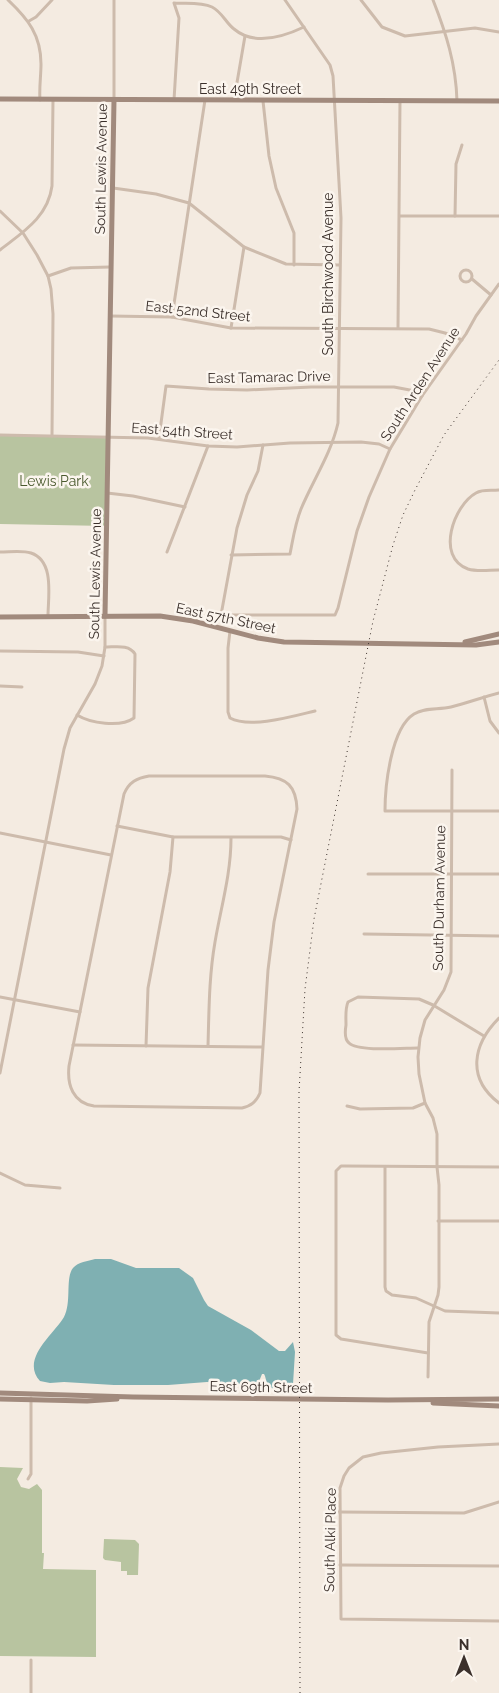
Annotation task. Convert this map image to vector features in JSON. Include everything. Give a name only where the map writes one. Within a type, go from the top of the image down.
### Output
[{"type":"main road","name":"East 49th Street","points":[[0,99],[499,101]]},
{"type":"main road","name":"South Lewis Avenue","points":[[105,616],[114,100]]},
{"type":"main road","name":"East 57th Street","points":[[0,617],[167,617],[193,621],[258,638],[284,642],[476,645],[499,642]]},
{"type":"main road","name":"East 57th Street","points":[[448,644],[467,642],[499,634]]},
{"type":"main road","name":"East 69th Street","points":[[0,1392],[133,1397],[388,1400],[499,1399]]},
{"type":"main road","name":"East 69th Street","points":[[0,1399],[104,1400],[133,1397]]},
{"type":"main road","name":"East 69th Street","points":[[388,1400],[499,1406]]},
{"type":"street","points":[[8,0],[29,21],[39,47],[41,62],[40,100]]},
{"type":"street","points":[[29,21],[52,0]]},
{"type":"street","name":"South Lewis Avenue","points":[[114,0],[114,100]]},
{"type":"street","name":"South Birchwood Avenue","points":[[231,555],[290,554],[296,523],[301,509],[333,442],[338,423],[340,185],[333,76],[330,64],[285,0]]},
{"type":"street","points":[[361,0],[382,27],[405,36],[475,28],[499,32]]},
{"type":"street","points":[[432,0],[446,31],[454,66],[457,101]]},
{"type":"street","points":[[174,100],[179,18],[174,3],[211,6],[233,28],[245,36],[264,38],[283,36],[304,27]]},
{"type":"street","points":[[234,100],[245,36]]},
{"type":"street","points":[[0,250],[23,233],[43,213],[51,193],[53,100]]},
{"type":"street","points":[[172,317],[205,100]]},
{"type":"street","points":[[263,100],[271,168],[276,188],[294,234],[294,265]]},
{"type":"street","points":[[398,328],[400,100]]},
{"type":"street","points":[[455,216],[456,164],[462,145]]},
{"type":"street","points":[[113,188],[156,194],[189,203],[244,247],[286,264],[340,265]]},
{"type":"street","points":[[0,211],[23,233],[38,255],[48,276],[53,302],[52,436]]},
{"type":"street","points":[[400,216],[499,216]]},
{"type":"street","points":[[231,328],[244,247]]},
{"type":"street","points":[[48,276],[71,268],[110,267]]},
{"type":"street","points":[[472,279],[469,282],[465,282],[461,280],[460,274],[465,270],[469,270],[473,275],[472,279],[490,295]]},
{"type":"street","name":"South Arden Avenue","points":[[335,615],[357,531],[369,497],[390,449],[422,396],[499,284]]},
{"type":"street","name":"East 52nd Street","points":[[110,316],[172,317],[231,328],[398,328],[437,330],[462,340]]},
{"type":"street","name":"East Tamarac Drive","points":[[158,438],[166,386],[218,390],[339,387],[404,388],[415,391],[422,396]]},
{"type":"street","name":"East 54th Street","points":[[0,435],[158,438],[208,446],[333,442],[368,443],[379,444],[390,449]]},
{"type":"street","points":[[231,555],[242,509],[258,471],[263,445]]},
{"type":"street","points":[[167,552],[208,446]]},
{"type":"street","points":[[499,490],[480,491],[468,498],[450,532],[449,541],[451,552],[468,569],[499,570]]},
{"type":"street","points":[[107,493],[133,496],[185,507]]},
{"type":"street","points":[[0,552],[31,553],[41,559],[48,572],[48,616]]},
{"type":"street","name":"East 57th Street","points":[[231,555],[221,615],[335,615]]},
{"type":"street","name":"South Lewis Avenue","points":[[0,1074],[64,749],[76,715],[95,684],[104,656],[105,616]]},
{"type":"street","points":[[230,631],[228,648],[228,712],[230,718],[239,721],[276,720],[315,711]]},
{"type":"street","points":[[76,715],[88,721],[100,722],[124,723],[134,718],[135,654],[128,647],[105,647]]},
{"type":"street","points":[[0,652],[78,652],[104,656]]},
{"type":"street","points":[[0,686],[22,687]]},
{"type":"street","points":[[499,693],[450,708],[423,710],[406,720],[396,736],[386,786],[385,811],[499,811]]},
{"type":"street","points":[[484,697],[490,721],[499,733]]},
{"type":"street","name":"South Durham Avenue","points":[[428,1377],[429,1322],[439,1286],[439,1185],[437,1134],[433,1118],[425,1103],[419,1074],[418,1048],[422,1028],[448,982],[451,972],[452,770]]},
{"type":"street","points":[[149,776],[276,777],[284,780],[294,792],[297,809],[290,840],[274,922],[268,970],[261,1087],[256,1100],[242,1108],[94,1106],[83,1103],[74,1094],[68,1077],[117,826],[124,794],[132,782],[140,777],[149,776]]},
{"type":"street","points":[[117,826],[173,837],[281,837],[290,840]]},
{"type":"street","points":[[0,833],[111,855]]},
{"type":"street","points":[[146,1046],[148,988],[170,872],[173,837]]},
{"type":"street","points":[[208,1046],[210,982],[215,942],[230,867],[231,838]]},
{"type":"street","points":[[368,874],[499,874]]},
{"type":"street","points":[[364,934],[499,936]]},
{"type":"street","points":[[0,997],[80,1012]]},
{"type":"street","points":[[418,1048],[361,1048],[351,1045],[346,1038],[346,1006],[351,999],[358,997],[413,998],[434,1004],[484,1036]]},
{"type":"street","points":[[499,1018],[484,1036],[478,1052],[477,1068],[485,1088],[499,1103]]},
{"type":"street","points":[[73,1046],[262,1047]]},
{"type":"street","points":[[347,1106],[360,1109],[413,1108],[425,1103]]},
{"type":"street","points":[[428,1353],[341,1340],[336,1336],[336,1171],[344,1166],[499,1167]]},
{"type":"street","points":[[385,1167],[386,1291],[392,1295],[416,1298],[454,1313],[499,1313]]},
{"type":"street","points":[[0,1173],[25,1185],[60,1188]]},
{"type":"street","points":[[438,1220],[499,1221]]},
{"type":"street","points":[[28,1479],[31,1474],[31,1393]]},
{"type":"street","name":"South Alki Place","points":[[499,1444],[438,1447],[381,1453],[362,1458],[352,1465],[344,1476],[340,1488],[339,1512],[341,1619],[499,1621]]},
{"type":"street","points":[[339,1512],[464,1513],[499,1502]]},
{"type":"street","points":[[340,1565],[499,1566]]},
{"type":"street","points":[[31,1660],[31,1693]]},
{"type":"green space","name":"Lewis Park","points":[[0,435],[108,437],[107,526],[0,524]]},
{"type":"green space","points":[[0,1467],[23,1468],[17,1479],[21,1487],[29,1489],[37,1484],[42,1490],[43,1569],[96,1570],[96,1657],[0,1656]]},
{"type":"green space","points":[[104,1539],[135,1540],[139,1544],[138,1575],[127,1575],[127,1571],[121,1571],[121,1562],[105,1560],[103,1558]]},
{"type":"water","points":[[95,1259],[111,1259],[136,1268],[179,1268],[193,1278],[208,1306],[251,1330],[279,1351],[285,1351],[293,1342],[295,1352],[293,1384],[281,1389],[271,1388],[267,1384],[264,1374],[262,1374],[258,1384],[254,1385],[207,1382],[168,1385],[114,1385],[40,1381],[35,1373],[34,1364],[36,1356],[64,1317],[68,1304],[71,1272],[78,1264]]},
{"type":"railway","points":[[300,1693],[299,1092],[305,989],[314,919],[373,621],[393,545],[403,515],[444,435],[499,360]]}]
